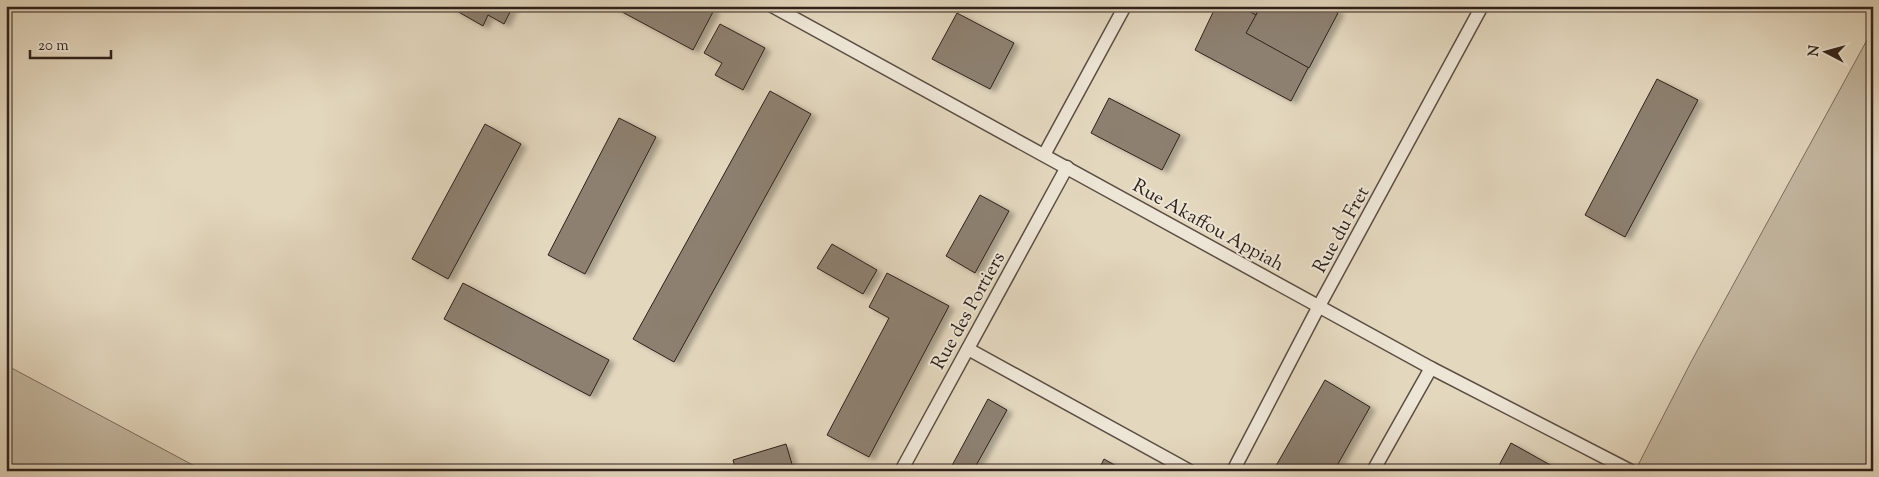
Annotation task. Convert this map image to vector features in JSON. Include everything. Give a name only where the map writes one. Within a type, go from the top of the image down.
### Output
[{"type":"lane","name":"Rue Akaffou Appiah","points":[[772,6],[1431,368],[1631,471]]},
{"type":"lane","points":[[1044,155],[1125,6]]},
{"type":"lane","name":"Rue du Fret","points":[[1233,471],[1319,306],[1482,6]]},
{"type":"lane","name":"Rue des Portiers","points":[[901,471],[1066,167]]},
{"type":"lane","points":[[968,349],[1190,471]]},
{"type":"lane","points":[[1373,471],[1431,368]]},
{"type":"shaded area","points":[[1873,29],[1873,471],[1635,471],[1691,362]]},
{"type":"shaded area","points":[[6,365],[204,471],[6,471]]},
{"type":"building","points":[[448,6],[513,6],[504,24],[488,15],[483,26]]},
{"type":"building","points":[[611,6],[708,6],[714,10],[693,50]]},
{"type":"building","points":[[1216,6],[1330,6],[1338,10],[1291,101],[1195,50]]},
{"type":"building","points":[[1239,6],[1261,6],[1256,15]]},
{"type":"building","points":[[1261,6],[1327,6],[1338,13],[1309,68],[1246,33]]},
{"type":"building","points":[[957,13],[1014,43],[990,89],[932,59]]},
{"type":"building","points":[[720,24],[765,48],[743,90],[715,75],[722,63],[704,53]]},
{"type":"building","points":[[1657,79],[1698,100],[1625,237],[1585,215]]},
{"type":"building","points":[[770,91],[811,114],[674,362],[633,339]]},
{"type":"building","points":[[1109,98],[1180,135],[1162,170],[1091,133]]},
{"type":"building","points":[[619,118],[656,137],[585,274],[548,255]]},
{"type":"building","points":[[485,124],[521,144],[448,279],[412,259]]},
{"type":"building","points":[[980,195],[1009,211],[975,273],[946,256]]},
{"type":"building","points":[[832,244],[877,270],[863,294],[817,268]]},
{"type":"building","points":[[887,273],[949,306],[869,457],[827,435],[889,318],[869,307]]},
{"type":"building","points":[[463,283],[609,360],[590,396],[444,319]]},
{"type":"building","points":[[1325,380],[1370,407],[1334,471],[1273,471]]},
{"type":"building","points":[[988,399],[1007,410],[973,471],[949,471]]},
{"type":"building","points":[[1511,443],[1561,471],[1496,471]]},
{"type":"building","points":[[786,444],[794,471],[736,471],[733,460]]},
{"type":"building","points":[[1104,459],[1125,471],[1098,471]]}]
